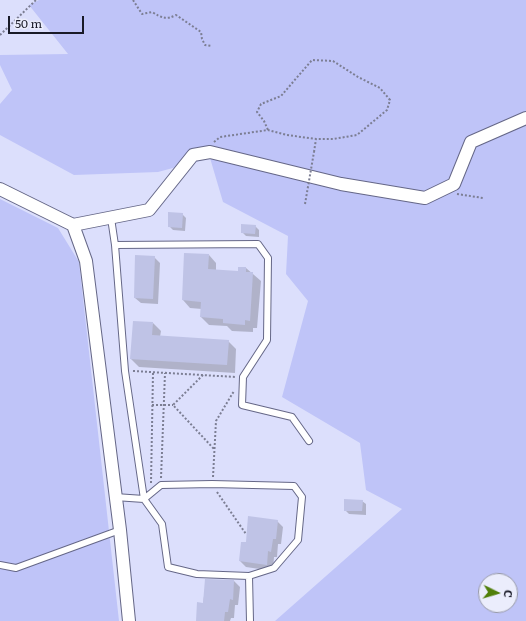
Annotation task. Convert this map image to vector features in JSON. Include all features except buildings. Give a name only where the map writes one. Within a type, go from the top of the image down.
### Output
[{"type":"street","points":[[0,189],[73,225],[149,210],[193,155],[210,152],[341,184],[425,198],[454,184],[471,142],[526,118]]},
{"type":"street","points":[[73,225],[86,261],[120,530],[129,621]]},
{"type":"lane","points":[[111,218],[115,245],[125,371],[144,499],[162,524],[168,567],[197,574],[249,576],[274,568],[298,540],[302,497],[294,486],[212,484],[161,485],[144,499],[115,497]]},
{"type":"lane","points":[[115,245],[258,244],[268,258],[266,340],[242,377],[242,405],[292,417],[309,441]]},
{"type":"lane","points":[[0,565],[16,568],[120,530]]},
{"type":"lane","points":[[249,576],[250,621]]},
{"type":"path","points":[[0,35],[36,0]]},
{"type":"path","points":[[133,0],[142,14],[152,12],[160,17],[169,19],[176,15],[201,32],[205,45],[212,46]]},
{"type":"path","points":[[213,143],[220,137],[268,130],[287,135],[316,139],[333,139],[357,135],[387,110],[390,100],[380,88],[358,77],[333,61],[312,60],[281,96],[262,104],[257,112],[264,121],[268,130]]},
{"type":"path","points":[[305,204],[316,139]]},
{"type":"path","points":[[439,192],[483,198]]},
{"type":"path","points":[[125,371],[242,377],[216,421],[212,484],[246,534]]},
{"type":"path","points":[[153,372],[151,485],[161,485],[165,373]]},
{"type":"path","points":[[152,404],[173,405],[203,375]]},
{"type":"path","points":[[173,405],[214,449]]},
{"type":"shaded area","points":[[39,0],[526,0],[526,621],[275,621],[402,509],[366,490],[360,443],[282,397],[308,301],[286,274],[288,236],[223,202],[210,158],[158,172],[74,175],[0,135],[0,104],[12,90],[0,65],[0,55],[68,54],[29,5]]},
{"type":"shaded area","points":[[0,199],[58,228],[79,262],[119,621],[0,621]]}]
